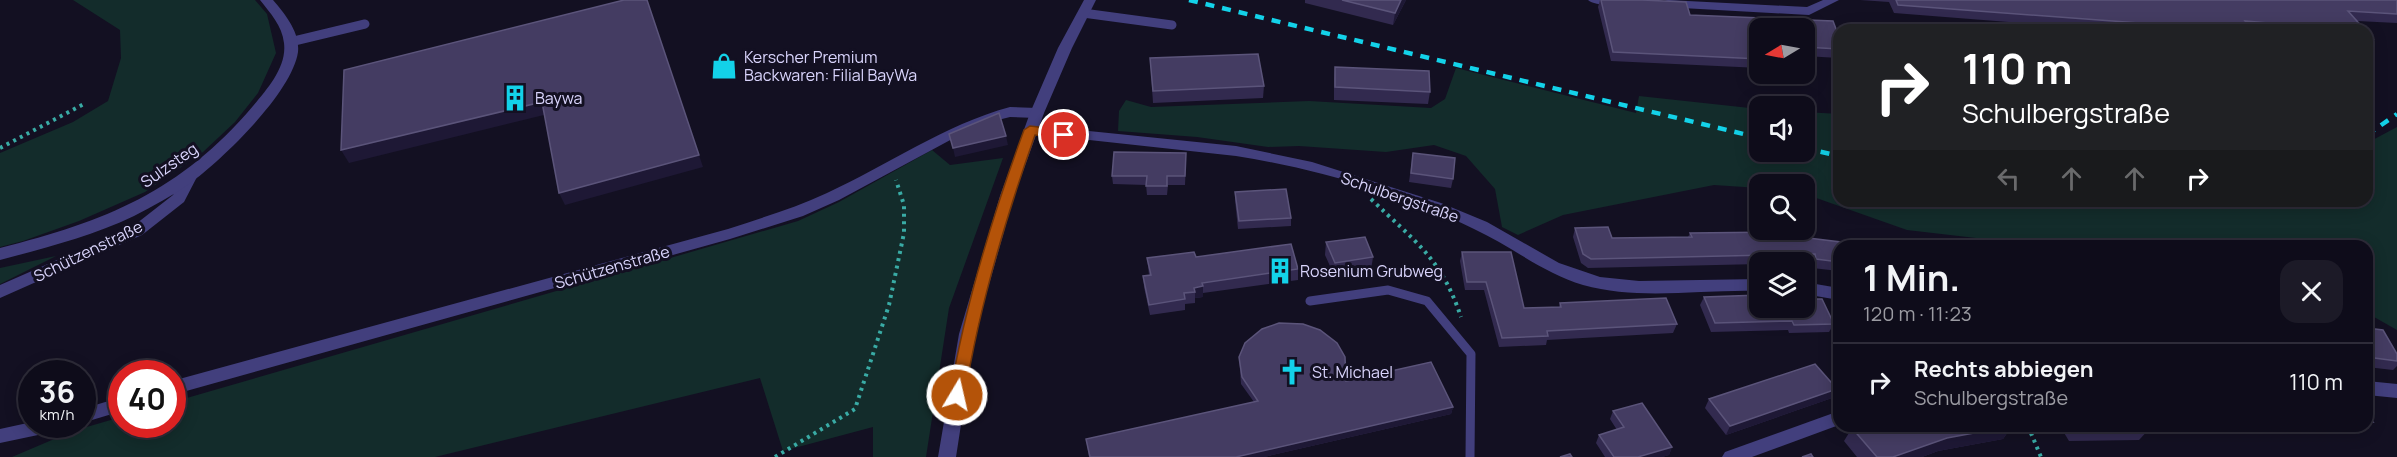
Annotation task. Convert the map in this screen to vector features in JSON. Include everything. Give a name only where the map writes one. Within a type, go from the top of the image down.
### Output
[{"type":"street","points":[[266,0],[288,29],[290,42]]},
{"type":"street","points":[[1594,0],[1630,2]]},
{"type":"street","points":[[1653,3],[1809,10],[1833,0]]},
{"type":"street","points":[[947,457],[967,334],[1007,196],[1037,113],[1086,6]]},
{"type":"street","name":"Sulzsteg","points":[[0,254],[64,236],[101,222],[144,204],[191,175],[228,142],[262,105],[282,75],[291,52],[290,42]]},
{"type":"street","name":"Schützenstraße","points":[[186,384],[730,234],[798,212],[834,196],[949,135],[989,118],[1010,112],[1037,113]]},
{"type":"street","name":"Schulbergstraße","points":[[1030,130],[1238,150],[1349,178],[1481,226],[1556,268],[1585,279],[1636,286],[1749,285]]},
{"type":"street","name":"Schützenstraße","points":[[0,291],[137,231],[179,198],[191,175]]},
{"type":"street","points":[[1815,290],[1833,293]]},
{"type":"street","points":[[2373,389],[2397,391]]},
{"type":"street","points":[[1731,457],[1833,420]]},
{"type":"street","points":[[0,436],[18,432]]},
{"type":"lane","points":[[1086,6],[1172,25]]},
{"type":"lane","points":[[290,42],[365,24]]},
{"type":"lane","points":[[1310,301],[1388,290],[1427,301],[1471,354],[1470,457]]},
{"type":"path","points":[[0,148],[84,104]]},
{"type":"path","points":[[775,457],[855,409],[890,305],[904,233],[904,205],[894,176]]},
{"type":"path","points":[[1349,178],[1438,263],[1454,290],[1462,322]]},
{"type":"path","points":[[2031,432],[2041,457]]},
{"type":"green space","points":[[73,0],[255,0],[267,14],[276,53],[258,93],[235,122],[203,152],[145,192],[79,221],[0,247],[0,153],[73,122],[108,101],[121,58],[120,30]]},
{"type":"green space","points":[[1456,68],[1636,113],[1639,96],[1749,108],[1749,162],[1815,162],[1815,113],[1833,114],[1833,204],[1815,198],[1815,174],[1749,174],[1749,187],[1714,185],[1563,215],[1518,235],[1502,227],[1495,189],[1466,156],[1434,145],[1386,152],[1299,146],[1268,147],[1197,137],[1118,131],[1119,111],[1126,100],[1151,107],[1309,101],[1431,108],[1445,99]]},
{"type":"green space","points":[[2397,127],[2397,330],[2373,316],[2373,240],[1993,240],[1907,230],[1842,207],[2373,207],[2373,140]]},
{"type":"green space","points":[[932,150],[950,165],[1003,158],[949,308],[926,457],[873,457],[873,427],[783,451],[760,378],[435,457],[12,457],[57,438],[96,438],[96,424],[108,421],[108,438],[186,438],[186,398],[798,221],[839,202]]},
{"type":"green space","points":[[56,256],[0,284],[0,268]]},
{"type":"building","name":"Baywa","points":[[624,0],[647,0],[699,155],[559,193],[542,102],[341,150],[344,70]]},
{"type":"building","points":[[1342,0],[1401,0],[1395,13]]},
{"type":"building","points":[[1601,0],[1686,2],[1690,15],[1762,18],[1749,18],[1749,58],[1613,52]]},
{"type":"building","points":[[1896,0],[2397,0],[2397,14],[2348,11],[2360,24],[2279,24],[2245,21],[2247,24],[2139,24],[1898,5]]},
{"type":"building","points":[[1815,20],[1833,21],[1833,49],[1815,48]]},
{"type":"building","points":[[1258,54],[1264,86],[1153,91],[1150,58]]},
{"type":"building","points":[[1335,67],[1429,71],[1430,92],[1335,87]]},
{"type":"building","points":[[999,113],[1006,136],[953,148],[949,134]]},
{"type":"building","points":[[1114,152],[1186,153],[1185,176],[1167,176],[1167,186],[1146,186],[1147,176],[1112,176]]},
{"type":"building","points":[[1413,153],[1455,158],[1453,179],[1411,173]]},
{"type":"building","points":[[1286,189],[1291,218],[1239,221],[1235,192]]},
{"type":"building","points":[[1608,227],[1612,238],[1692,237],[1690,233],[1749,232],[1749,240],[1815,239],[1833,241],[1833,261],[1816,259],[1815,252],[1749,252],[1749,255],[1591,259],[1583,254],[1575,228]]},
{"type":"building","points":[[1365,237],[1373,257],[1335,263],[1326,242]]},
{"type":"building","points":[[1291,244],[1298,269],[1202,283],[1203,286],[1194,288],[1195,292],[1184,293],[1185,299],[1149,305],[1143,276],[1151,275],[1147,258],[1194,252],[1196,257]]},
{"type":"building","points":[[1462,252],[1511,252],[1524,308],[1561,307],[1560,303],[1666,298],[1677,324],[1547,331],[1548,336],[1502,338],[1486,282],[1467,282]]},
{"type":"building","points":[[1749,295],[1749,318],[1815,318],[1815,299],[1822,299],[1833,324],[1794,325],[1792,321],[1715,323],[1704,297]]},
{"type":"building","points":[[1279,323],[1303,324],[1320,330],[1337,343],[1345,357],[1346,381],[1431,362],[1453,407],[1236,457],[1090,457],[1086,439],[1258,401],[1242,377],[1239,357],[1245,343],[1262,329]]},
{"type":"building","points":[[2373,329],[2383,330],[2397,354],[2397,361],[2373,358]]},
{"type":"building","points":[[1815,364],[1833,384],[1833,390],[1730,426],[1709,399]]},
{"type":"building","points":[[1642,403],[1672,447],[1638,457],[1614,457],[1599,435],[1624,427],[1613,411]]},
{"type":"building","points":[[1855,432],[1980,432],[1947,438],[1893,457],[1877,457]]},
{"type":"railway","points":[[1189,0],[1749,135]]},
{"type":"railway","points":[[2373,131],[2397,114]]},
{"type":"railway","points":[[1815,151],[1833,155]]},
{"type":"place","name":"Kerscher Premium Backwaren: Filial BayWa","points":[[724,66]]},
{"type":"place","name":"Baywa","points":[[515,98]]},
{"type":"place","name":"Rosenium Grubweg","points":[[1280,271]]},
{"type":"place","name":"St. Michael","points":[[1292,372]]},
{"type":"route","points":[[957,395],[967,334],[1007,196],[1030,130],[1064,135]]}]
